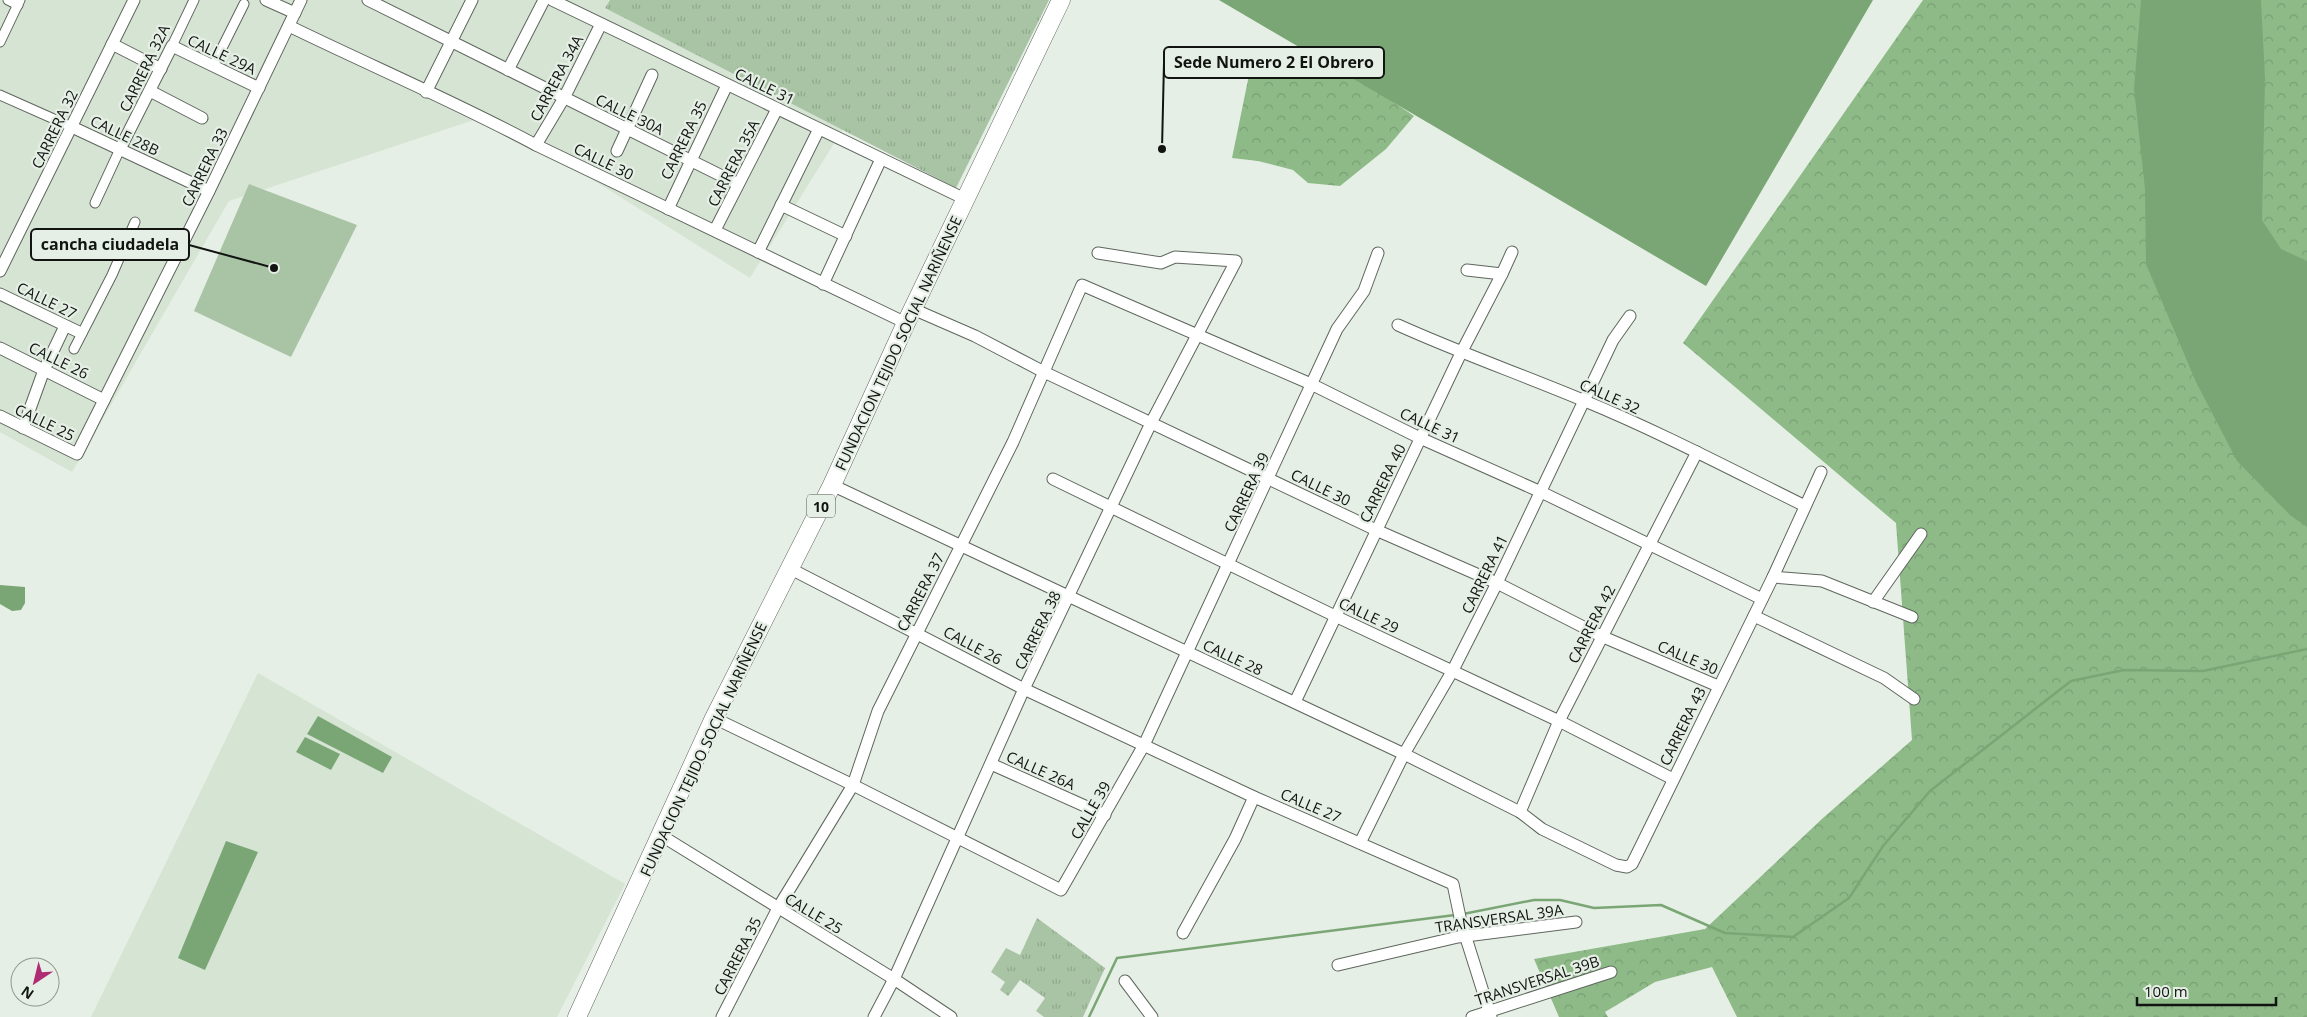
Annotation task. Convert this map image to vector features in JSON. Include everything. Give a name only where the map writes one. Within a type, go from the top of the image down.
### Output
[{"type":"main road","name":"FUNDACION TEJIDO SOCIAL NARIÑENSE","points":[[582,1015],[714,718],[832,485],[909,316],[1061,0]]},
{"type":"street","points":[[0,42],[19,2],[8,0]]},
{"type":"street","name":"CARRERA 32","points":[[0,271],[134,0]]},
{"type":"street","name":"CARRERA 32A","points":[[120,149],[194,0]]},
{"type":"street","points":[[266,0],[295,13]]},
{"type":"street","name":"CARRERA 33","points":[[77,454],[209,192],[301,0]]},
{"type":"street","points":[[368,0],[508,70],[544,0]]},
{"type":"street","points":[[426,92],[472,0]]},
{"type":"street","name":"CALLE 31","points":[[552,0],[965,200]]},
{"type":"street","points":[[213,66],[244,4]]},
{"type":"street","name":"CARRERA 34A","points":[[536,146],[564,98],[601,24]]},
{"type":"street","name":"CALLE 30","points":[[289,26],[426,92],[485,118],[536,146],[715,230],[823,284],[909,316],[975,336],[1044,372],[1269,477],[1376,530],[1497,583],[1601,636],[1718,686]]},
{"type":"street","points":[[112,44],[161,69]]},
{"type":"street","name":"CALLE 29A","points":[[172,46],[259,88]]},
{"type":"street","name":"CALLE 30A","points":[[508,70],[738,184]]},
{"type":"street","points":[[617,151],[652,75]]},
{"type":"street","name":"CARRERA 35","points":[[668,209],[727,85]]},
{"type":"street","points":[[150,91],[202,118]]},
{"type":"street","name":"CALLE 28B","points":[[0,95],[120,149],[209,192]]},
{"type":"street","name":"CARRERA 35A","points":[[715,230],[777,109]]},
{"type":"street","points":[[758,252],[819,129]]},
{"type":"street","points":[[95,203],[120,149]]},
{"type":"street","points":[[823,284],[881,159]]},
{"type":"street","points":[[781,205],[846,236]]},
{"type":"street","points":[[74,349],[112,275],[135,222]]},
{"type":"street","name":"CARRERA 40","points":[[1295,702],[1420,438],[1512,252]]},
{"type":"street","name":"CARRERA 38","points":[[874,1017],[894,979],[956,837],[1024,689],[1111,507],[1152,422],[1199,336],[1214,301],[1236,261],[1175,257],[1161,263],[1098,253]]},
{"type":"street","name":"CARRERA 39","points":[[1144,745],[1337,329],[1364,291],[1378,253]]},
{"type":"street","points":[[1466,270],[1502,274]]},
{"type":"street","name":"CALLE 31","points":[[1082,285],[1311,384],[1420,438],[1541,492],[1762,599]]},
{"type":"street","name":"CARRERA 37","points":[[778,908],[854,785],[878,711],[1013,442],[1082,285]]},
{"type":"street","name":"CALLE 27","points":[[0,294],[81,334]]},
{"type":"street","name":"CARRERA 41","points":[[1360,843],[1404,754],[1453,670],[1497,583],[1613,340],[1630,316]]},
{"type":"street","points":[[23,428],[44,370],[65,326]]},
{"type":"street","name":"CALLE 32","points":[[1398,326],[1461,353],[1585,401],[1696,452],[1804,506]]},
{"type":"street","name":"CALLE 26","points":[[0,348],[104,400]]},
{"type":"street","name":"CALLE 25","points":[[0,416],[77,454]]},
{"type":"street","name":"CARRERA 42","points":[[1520,812],[1559,721],[1696,452]]},
{"type":"street","name":"CARRERA 43","points":[[1616,865],[1627,867],[1632,864],[1718,686],[1774,577],[1804,506],[1821,472]]},
{"type":"street","name":"CALLE 29","points":[[1053,479],[1335,616],[1559,721],[1672,779]]},
{"type":"street","name":"CALLE 28","points":[[832,485],[1404,754],[1520,812],[1542,829],[1616,865]]},
{"type":"street","points":[[1873,602],[1921,534]]},
{"type":"street","name":"CALLE 26","points":[[789,568],[1024,689],[1144,745]]},
{"type":"street","points":[[1774,577],[1822,581],[1912,617]]},
{"type":"street","points":[[1754,616],[1884,678],[1914,699]]},
{"type":"street","points":[[714,718],[854,785],[956,837]]},
{"type":"street","name":"CALLE 27","points":[[1144,745],[1254,797],[1454,884],[1461,922],[1466,936]]},
{"type":"street","name":"CALLE 39","points":[[956,837],[1061,890],[1144,745]]},
{"type":"street","name":"CALLE 26A","points":[[991,764],[1105,815]]},
{"type":"street","points":[[1183,933],[1234,839],[1254,797]]},
{"type":"street","name":"CALLE 25","points":[[662,836],[894,979],[951,1017]]},
{"type":"street","name":"CARRERA 35","points":[[722,1017],[778,908]]},
{"type":"street","name":"TRANSVERSAL 39A","points":[[1338,965],[1466,936],[1576,922]]},
{"type":"street","points":[[1466,936],[1489,1014]]},
{"type":"street","name":"TRANSVERSAL 39B","points":[[1472,1017],[1489,1014],[1611,972]]},
{"type":"street","points":[[1125,981],[1152,1017]]},
{"type":"shaded area","points":[[0,0],[868,0],[908,25],[750,278],[489,115],[229,201],[72,472],[0,432]]},
{"type":"shaded area","points":[[1219,0],[1873,0],[1706,286]]},
{"type":"shaded area","points":[[2141,0],[2261,0],[2265,78],[2262,220],[2281,249],[2307,261],[2307,527],[2290,515],[2237,461],[2196,382],[2146,264],[2145,189],[2134,89]]},
{"type":"shaded area","points":[[0,585],[25,587],[25,603],[21,610],[12,611],[0,604]]},
{"type":"shaded area","points":[[258,673],[625,884],[557,1017],[91,1017]]},
{"type":"shaded area","points":[[318,716],[392,757],[383,773],[307,734]]},
{"type":"shaded area","points":[[305,737],[340,754],[331,770],[296,752]]},
{"type":"shaded area","points":[[226,841],[258,852],[205,970],[178,958]]},
{"type":"green space","points":[[610,0],[1049,0],[956,188],[605,8]]},
{"type":"green space","points":[[1923,0],[2307,0],[2307,1017],[1737,1017],[1712,967],[1655,982],[1605,1012],[1608,1017],[1559,1017],[1534,959],[1705,929],[1823,818],[1912,740],[1896,523],[1683,343]]},
{"type":"green space","points":[[1312,46],[1414,116],[1386,149],[1340,186],[1308,183],[1293,170],[1258,161],[1232,158],[1249,75],[1288,53]]},
{"type":"green space","points":[[249,184],[357,225],[291,357],[194,311]]},
{"type":"green space","points":[[1037,918],[1105,968],[1083,1017],[1044,1017],[1036,1011],[1045,998],[1020,980],[1008,996],[1000,990],[1005,982],[991,972],[1006,948],[1020,955]]},
{"type":"waterway","points":[[1463,914],[1534,900],[1560,900],[1594,908],[1661,905],[1725,933],[1793,937],[1849,898],[1883,846],[1930,791],[2071,681],[2124,670],[2203,671],[2307,649]]},
{"type":"waterway","points":[[1089,1017],[1117,958],[1455,915]]},
{"type":"place","name":"Sede Numero 2 El Obrero","points":[[1162,149]]},
{"type":"place","name":"cancha ciudadela","points":[[274,268]]}]
